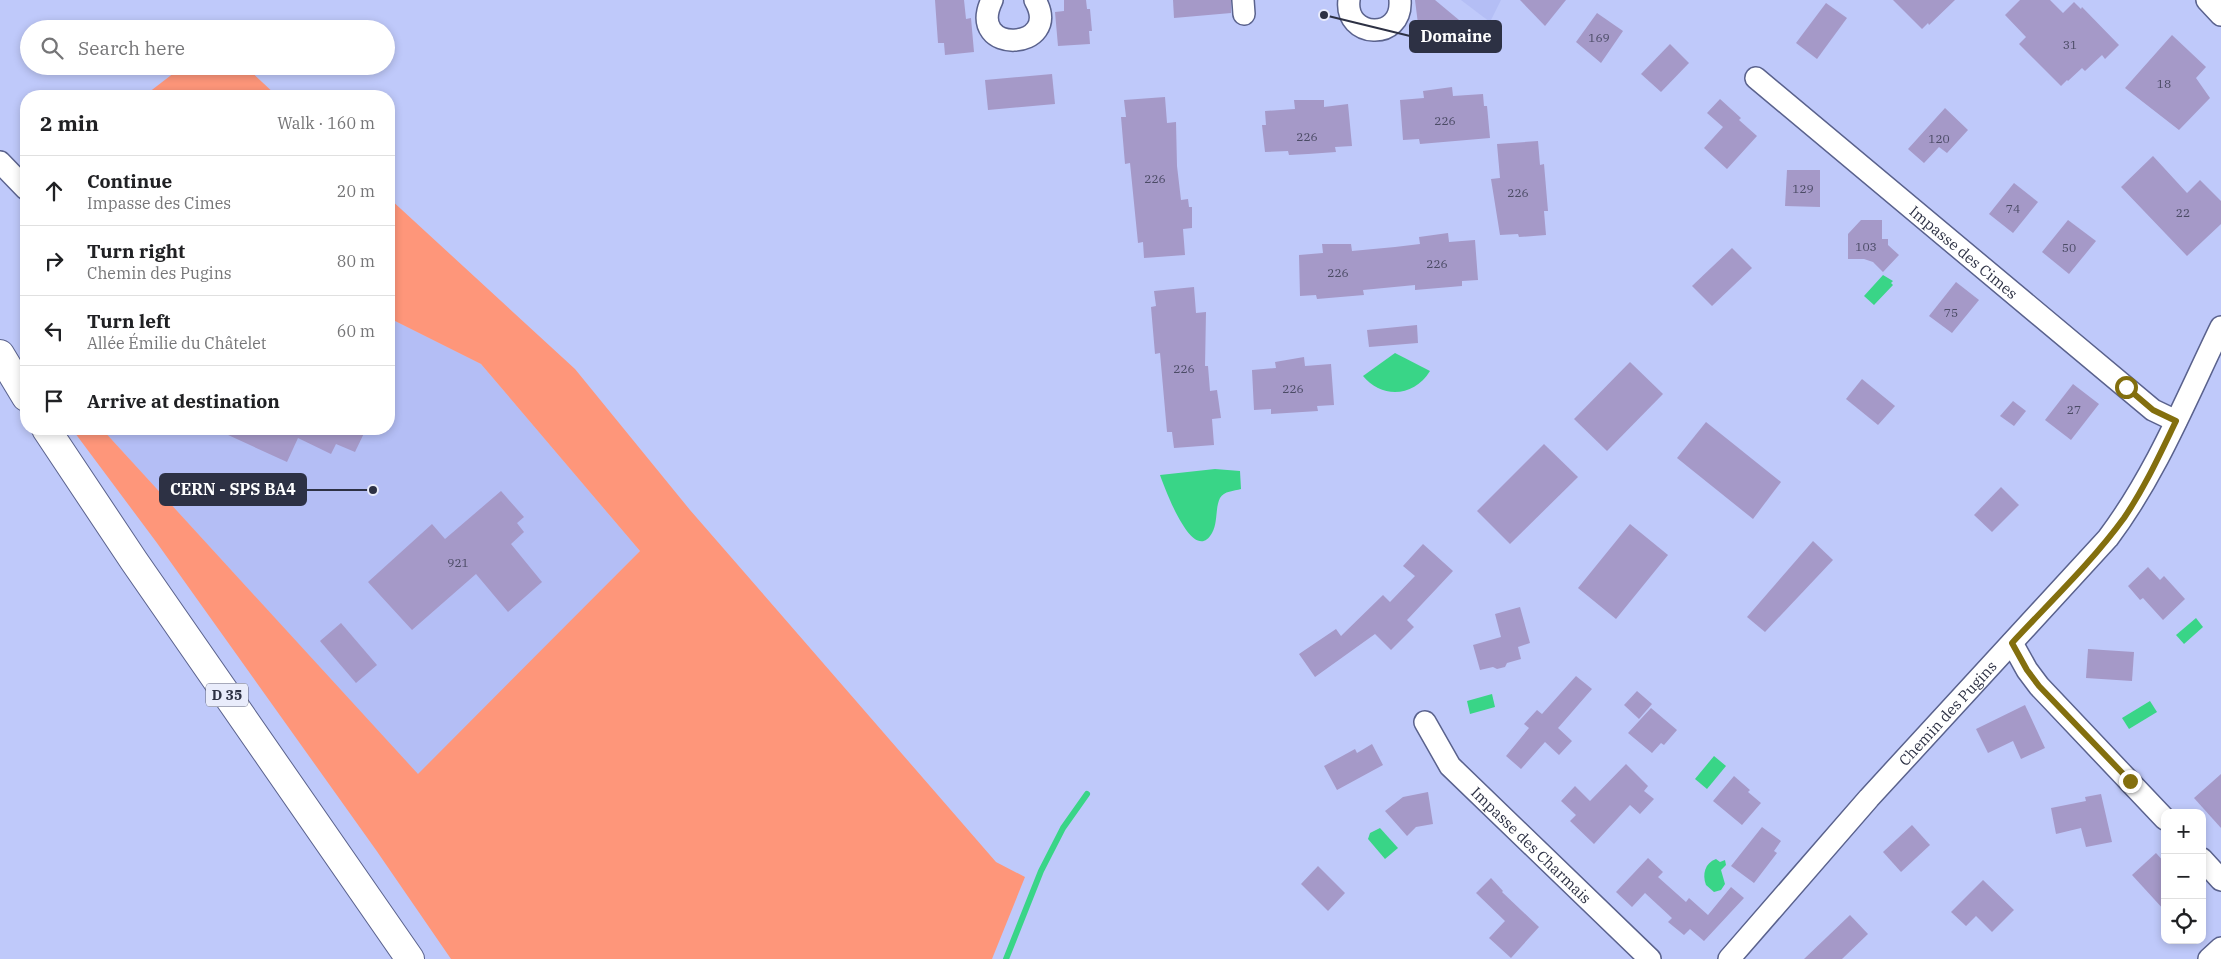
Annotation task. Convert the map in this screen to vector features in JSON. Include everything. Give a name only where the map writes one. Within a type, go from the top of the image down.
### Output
[{"type":"main road","points":[[0,354],[20,387]]},
{"type":"main road","name":"D 35","points":[[50,435],[134,561],[410,959]]},
{"type":"street","points":[[992,0],[988,8],[990,26],[999,37],[1017,41],[1034,32],[1039,23],[1040,14],[1035,0]]},
{"type":"street","points":[[1349,0],[1348,8],[1354,20],[1362,27],[1372,30],[1384,29],[1394,22],[1401,9],[1400,0]]},
{"type":"street","points":[[2207,0],[2221,14]]},
{"type":"street","name":"Impasse des Cimes","points":[[1756,78],[2153,410],[2176,421]]},
{"type":"street","points":[[0,162],[20,183]]},
{"type":"street","name":"Chemin des Pugins","points":[[1729,959],[1869,798],[2108,538],[2124,518],[2153,469],[2221,326]]},
{"type":"street","points":[[2012,643],[2027,670],[2039,686],[2161,815]]},
{"type":"street","name":"Impasse des Charmais","points":[[1425,722],[1450,766],[1650,959]]},
{"type":"street","points":[[2206,863],[2221,880]]},
{"type":"street","points":[[2209,959],[2221,948]]},
{"type":"shaded area","points":[[1461,0],[1501,0],[1490,22]]},
{"type":"shaded area","points":[[171,75],[255,75],[271,90],[152,90]]},
{"type":"shaded area","points":[[395,204],[575,369],[690,510],[996,862],[1025,877],[992,959],[451,959],[376,850],[157,543],[76,435],[107,435],[418,774],[640,551],[481,364],[395,321]]},
{"type":"shaded area","points":[[1883,275],[1893,281],[1891,283],[1893,285],[1874,305],[1864,296]]},
{"type":"shaded area","points":[[395,321],[481,364],[640,551],[418,775],[107,435],[395,435]]},
{"type":"shaded area","points":[[1395,353],[1430,371],[1415,386],[1398,392],[1379,389],[1363,376]]},
{"type":"shaded area","points":[[1215,469],[1240,471],[1241,489],[1227,493],[1220,498],[1212,533],[1204,541],[1196,540],[1180,521],[1160,475]]},
{"type":"shaded area","points":[[2196,618],[2203,627],[2184,644],[2176,635]]},
{"type":"shaded area","points":[[1492,694],[1495,707],[1470,714],[1467,701]]},
{"type":"shaded area","points":[[2150,701],[2157,712],[2129,729],[2122,718]]},
{"type":"shaded area","points":[[1714,756],[1726,766],[1707,789],[1695,779]]},
{"type":"shaded area","points":[[1380,828],[1398,848],[1385,859],[1368,839],[1370,833]]},
{"type":"shaded area","points":[[1716,859],[1720,862],[1725,860],[1726,865],[1721,870],[1725,884],[1721,890],[1714,892],[1706,885],[1704,877],[1705,869],[1709,863]]},
{"type":"building","points":[[935,0],[964,0],[966,19],[971,18],[974,52],[945,55],[944,43],[938,43]]},
{"type":"building","points":[[1064,0],[1086,0],[1087,9],[1090,9],[1092,31],[1089,31],[1090,44],[1058,46],[1055,12],[1064,11]]},
{"type":"building","points":[[1173,0],[1231,0],[1231,13],[1174,18]]},
{"type":"building","points":[[1415,0],[1435,0],[1459,20],[1418,24]]},
{"type":"building","points":[[1520,0],[1566,0],[1545,26]]},
{"type":"building","points":[[1893,0],[1955,0],[1929,25],[1928,23],[1922,29]]},
{"type":"building","points":[[2020,0],[2050,0],[2063,13],[2074,2],[2081,9],[2082,7],[2119,45],[2105,59],[2102,55],[2085,71],[2082,68],[2061,86],[2019,44],[2026,37],[2005,15]]},
{"type":"building","points":[[1826,3],[1847,18],[1817,59],[1796,43]]},
{"type":"building","points":[[1597,13],[1623,31],[1601,63],[1576,42]]},
{"type":"building","points":[[2172,35],[2206,67],[2196,78],[2210,98],[2179,130],[2125,88]]},
{"type":"building","points":[[1670,44],[1689,63],[1661,92],[1641,74]]},
{"type":"building","points":[[1052,74],[1055,104],[988,110],[985,80]]},
{"type":"building","points":[[1452,87],[1453,96],[1483,94],[1484,106],[1487,106],[1490,138],[1420,144],[1419,139],[1403,140],[1400,100],[1424,98],[1423,91]]},
{"type":"building","points":[[1165,97],[1167,123],[1176,122],[1177,166],[1181,200],[1188,199],[1189,207],[1192,207],[1192,228],[1183,229],[1185,255],[1144,258],[1143,242],[1138,243],[1130,163],[1125,164],[1121,117],[1126,117],[1124,100]]},
{"type":"building","points":[[1720,99],[1757,136],[1727,169],[1704,148],[1723,127],[1707,113]]},
{"type":"building","points":[[1294,100],[1324,100],[1324,107],[1348,104],[1352,146],[1335,147],[1336,152],[1308,154],[1289,155],[1288,151],[1265,152],[1262,125],[1266,125],[1265,111],[1295,109]]},
{"type":"building","points":[[1945,108],[1968,130],[1947,153],[1939,147],[1924,163],[1908,149]]},
{"type":"building","points":[[1538,141],[1540,165],[1544,164],[1548,211],[1544,211],[1546,235],[1519,237],[1518,234],[1500,235],[1491,179],[1500,178],[1497,144]]},
{"type":"building","points":[[2153,156],[2187,193],[2200,180],[2221,201],[2221,224],[2187,256],[2121,187]]},
{"type":"building","points":[[1787,170],[1820,170],[1820,207],[1785,206]]},
{"type":"building","points":[[2014,183],[2038,202],[2013,233],[1989,214]]},
{"type":"building","points":[[1861,220],[1882,220],[1882,239],[1888,239],[1888,245],[1899,255],[1883,272],[1873,262],[1864,259],[1848,259],[1848,234]]},
{"type":"building","points":[[2068,220],[2096,241],[2069,274],[2042,252]]},
{"type":"building","points":[[1448,233],[1449,242],[1475,240],[1478,280],[1462,281],[1462,286],[1415,290],[1415,285],[1363,290],[1364,295],[1317,299],[1316,295],[1300,296],[1299,255],[1323,253],[1322,244],[1351,244],[1352,251],[1420,244],[1419,237]]},
{"type":"building","points":[[1732,248],[1752,268],[1712,306],[1692,286]]},
{"type":"building","points":[[1956,282],[1979,300],[1952,333],[1929,316]]},
{"type":"building","points":[[1194,287],[1196,313],[1206,312],[1205,366],[1208,366],[1210,391],[1217,390],[1221,418],[1212,419],[1214,445],[1174,448],[1172,432],[1167,432],[1160,353],[1155,354],[1151,307],[1156,306],[1154,291]]},
{"type":"building","points":[[1417,325],[1418,343],[1369,347],[1367,330]]},
{"type":"building","points":[[1304,357],[1305,366],[1331,364],[1334,405],[1317,406],[1318,411],[1271,414],[1271,409],[1254,410],[1252,370],[1276,368],[1275,362]]},
{"type":"building","points":[[1630,362],[1663,394],[1607,451],[1574,419]]},
{"type":"building","points":[[1862,379],[1895,406],[1878,425],[1846,399]]},
{"type":"building","points":[[2073,384],[2099,404],[2071,440],[2045,420]]},
{"type":"building","points":[[2013,401],[2026,411],[2014,426],[2000,416]]},
{"type":"building","points":[[1706,422],[1781,482],[1753,519],[1677,458]]},
{"type":"building","points":[[228,435],[363,435],[355,452],[336,444],[331,454],[298,438],[287,462]]},
{"type":"building","points":[[1544,444],[1578,477],[1510,544],[1477,511]]},
{"type":"building","points":[[2001,487],[2019,505],[1992,532],[1974,515]]},
{"type":"building","points":[[501,491],[524,517],[517,523],[524,532],[511,544],[542,582],[508,612],[476,574],[412,630],[368,582],[432,524],[445,539]]},
{"type":"building","points":[[1630,524],[1668,555],[1616,619],[1578,588]]},
{"type":"building","points":[[1813,541],[1833,560],[1765,632],[1747,617]]},
{"type":"building","points":[[1423,544],[1453,571],[1407,620],[1414,627],[1391,650],[1375,634],[1315,677],[1299,654],[1336,629],[1341,636],[1383,595],[1390,602],[1415,576],[1403,566]]},
{"type":"building","points":[[2148,567],[2160,580],[2164,576],[2185,599],[2163,620],[2143,598],[2140,600],[2128,586]]},
{"type":"building","points":[[1520,607],[1530,643],[1518,647],[1521,659],[1507,663],[1505,667],[1480,670],[1473,645],[1501,637],[1495,614]]},
{"type":"building","points":[[341,623],[377,665],[356,683],[320,641]]},
{"type":"building","points":[[2088,649],[2134,652],[2132,681],[2086,678]]},
{"type":"building","points":[[1576,676],[1592,689],[1558,728],[1572,741],[1559,755],[1545,742],[1521,769],[1506,756],[1529,728],[1524,724],[1537,710],[1542,714]]},
{"type":"building","points":[[1637,691],[1652,704],[1639,719],[1624,705]]},
{"type":"building","points":[[2025,705],[2045,748],[2021,759],[2013,741],[1988,753],[1976,729]]},
{"type":"building","points":[[1651,708],[1677,730],[1664,745],[1661,743],[1652,753],[1628,733]]},
{"type":"building","points":[[1372,744],[1383,765],[1337,790],[1324,766],[1355,749],[1357,753]]},
{"type":"building","points":[[1626,764],[1648,786],[1644,791],[1654,799],[1640,814],[1630,805],[1594,844],[1570,821],[1576,815],[1561,801],[1575,786],[1590,801]]},
{"type":"building","points":[[2221,774],[2221,828],[2206,809],[2194,798]]},
{"type":"building","points":[[1734,776],[1761,803],[1742,825],[1713,801]]},
{"type":"building","points":[[1428,792],[1433,824],[1416,827],[1407,836],[1385,811],[1403,797]]},
{"type":"building","points":[[2101,794],[2112,842],[2086,847],[2081,828],[2056,834],[2051,808],[2086,801],[2085,797]]},
{"type":"building","points":[[1912,825],[1930,845],[1901,872],[1883,852]]},
{"type":"building","points":[[1762,827],[1781,841],[1774,851],[1777,853],[1754,883],[1731,866]]},
{"type":"building","points":[[2156,853],[2161,859],[2161,907],[2132,875]]},
{"type":"building","points":[[1648,858],[1663,872],[1658,877],[1686,902],[1689,898],[1708,915],[1731,887],[1744,898],[1704,941],[1690,929],[1684,935],[1668,922],[1672,918],[1645,893],[1632,907],[1616,892]]},
{"type":"building","points":[[1318,866],[1345,893],[1328,911],[1301,884]]},
{"type":"building","points":[[1491,878],[1502,892],[1539,927],[1511,958],[1489,938],[1505,921],[1476,893]]},
{"type":"building","points":[[1983,880],[2014,910],[1992,932],[1976,916],[1966,926],[1951,912]]},
{"type":"building","points":[[1850,915],[1868,934],[1842,959],[1804,959]]},
{"type":"waterway","points":[[1006,959],[1041,871],[1063,828],[1087,794]]},
{"type":"place","name":"Domaine","points":[[1324,15]]},
{"type":"place","name":"CERN - SPS BA4","points":[[373,490]]},
{"type":"route","points":[[2126,387],[2153,410],[2176,421],[2153,469],[2124,518],[2012,643],[2027,670],[2039,686],[2130,781]]}]
